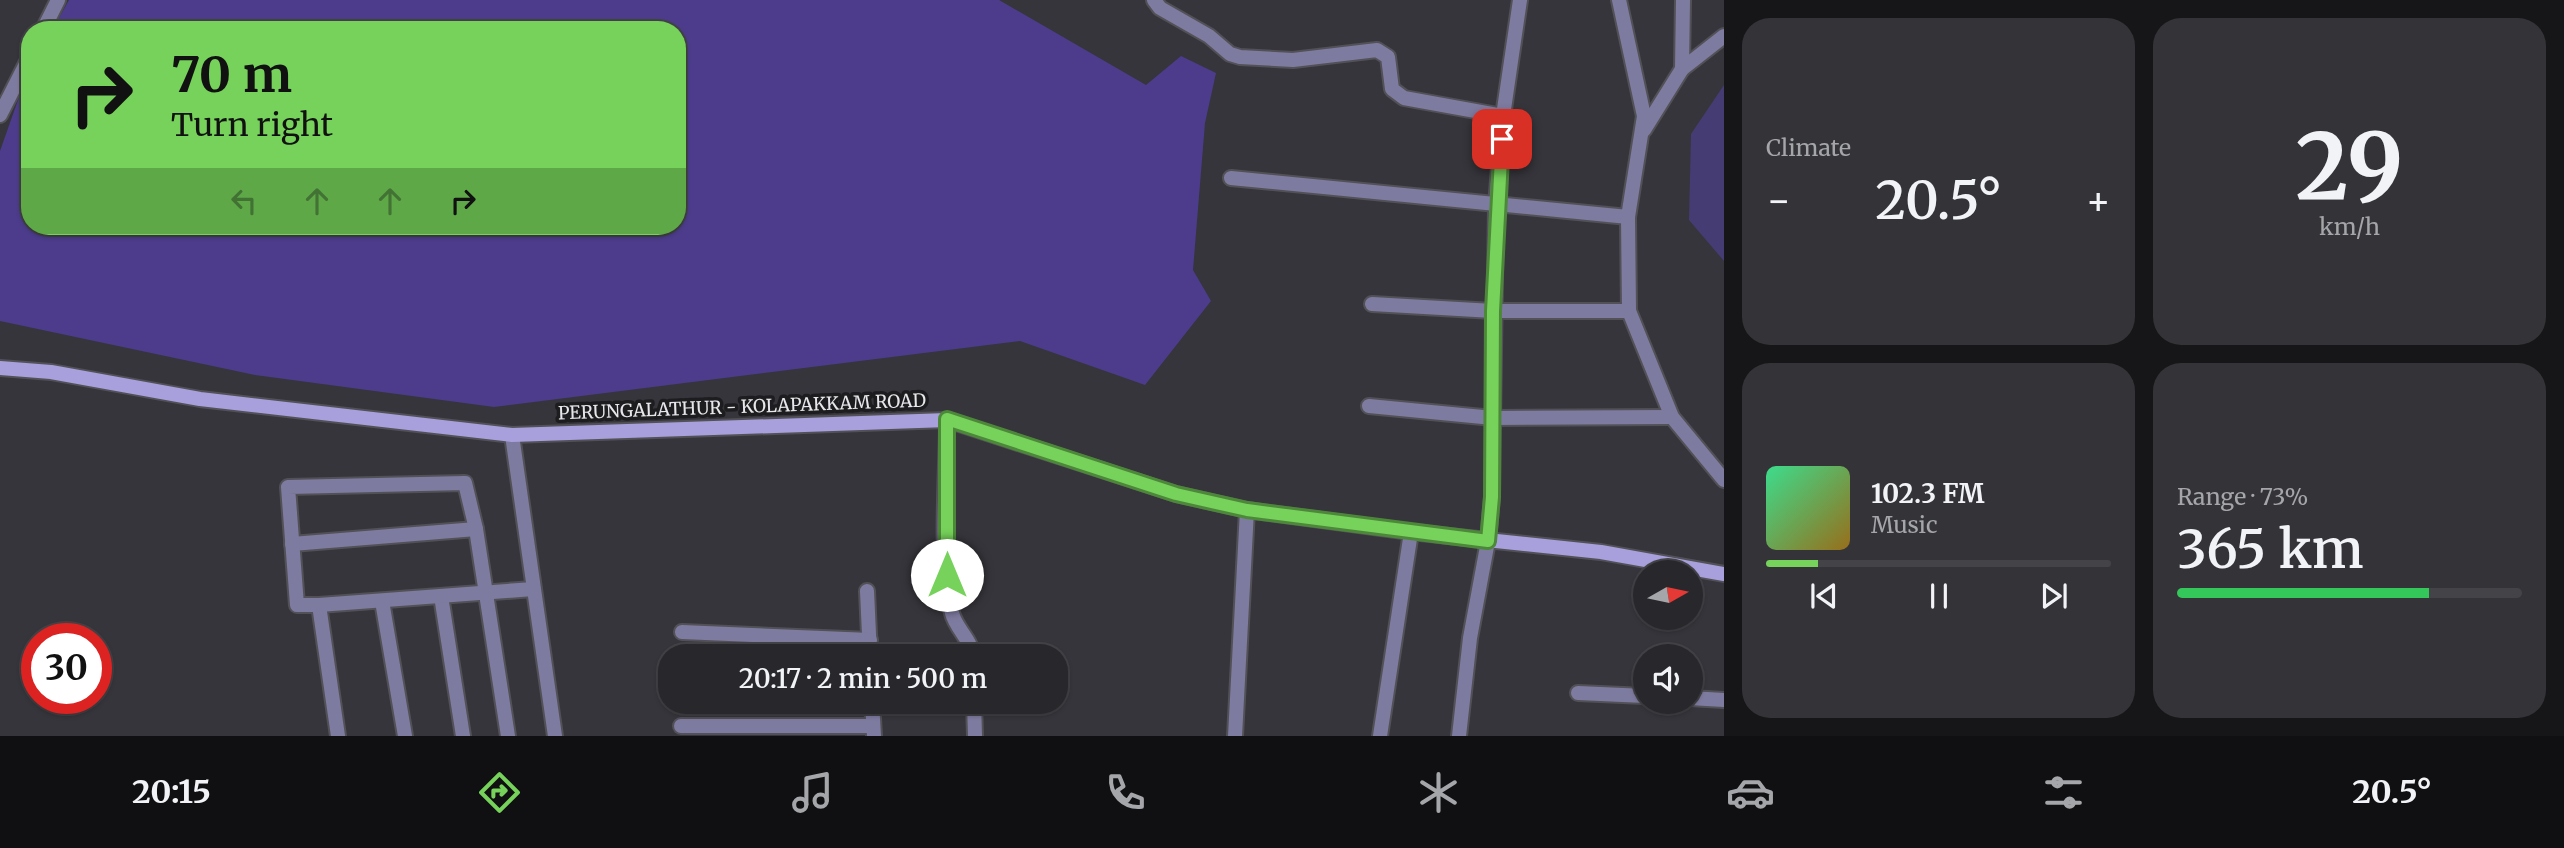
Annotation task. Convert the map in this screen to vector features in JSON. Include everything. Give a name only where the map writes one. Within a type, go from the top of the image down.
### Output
[{"type":"main road","name":"PERUNGALATHUR - KOLAPAKKAM ROAD","points":[[0,368],[51,373],[200,398],[512,435],[947,419],[1176,494],[1247,510],[1411,532],[1601,552],[1724,574]]},
{"type":"street","points":[[48,21],[58,0]]},
{"type":"street","points":[[1154,0],[1160,8],[1209,36],[1230,54],[1293,60],[1377,50],[1388,57],[1392,89],[1404,98],[1503,116]]},
{"type":"street","points":[[1459,736],[1470,638],[1488,541],[1496,206],[1503,116],[1520,0]]},
{"type":"street","points":[[1619,0],[1641,99],[1644,130],[1628,217],[1629,311],[1672,417],[1724,480]]},
{"type":"street","points":[[1682,69],[1683,0]]},
{"type":"street","points":[[1644,130],[1682,69],[1724,36]]},
{"type":"street","points":[[0,115],[21,74]]},
{"type":"street","points":[[1231,178],[1628,217]]},
{"type":"street","points":[[1372,304],[1493,311],[1629,311]]},
{"type":"street","points":[[1369,406],[1493,418],[1672,417]]},
{"type":"street","points":[[947,419],[947,575],[953,615],[970,644]]},
{"type":"street","points":[[512,435],[555,736]]},
{"type":"street","points":[[508,736],[486,593],[476,529],[467,486],[462,482],[291,485],[286,491],[297,606],[382,601],[441,596],[486,593],[533,589]]},
{"type":"street","points":[[1235,736],[1247,510]]},
{"type":"street","points":[[292,544],[476,529]]},
{"type":"street","points":[[1380,736],[1411,532]]},
{"type":"street","points":[[867,591],[870,644]]},
{"type":"street","points":[[441,596],[463,736]]},
{"type":"street","points":[[382,601],[405,736]]},
{"type":"street","points":[[319,605],[338,736]]},
{"type":"street","points":[[682,632],[870,640]]},
{"type":"street","points":[[1578,693],[1633,695]]},
{"type":"street","points":[[1703,699],[1724,700]]},
{"type":"street","points":[[974,714],[975,736]]},
{"type":"street","points":[[681,726],[874,731]]},
{"type":"shaded area","points":[[69,0],[999,0],[1146,85],[1181,56],[1216,73],[1205,123],[1193,270],[1211,301],[1145,385],[1020,341],[494,407],[255,375],[0,321],[0,151],[21,92],[21,235],[686,235],[686,21],[57,21]]},
{"type":"shaded area","points":[[1724,85],[1724,261],[1689,220],[1691,134]]},
{"type":"route","points":[[947,575],[947,419],[1176,494],[1247,510],[1488,541],[1492,497],[1496,206],[1502,139]]}]
